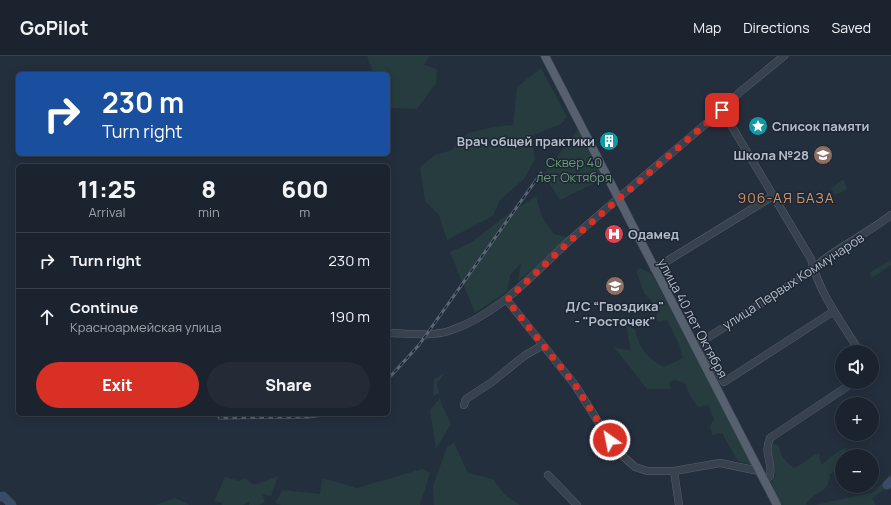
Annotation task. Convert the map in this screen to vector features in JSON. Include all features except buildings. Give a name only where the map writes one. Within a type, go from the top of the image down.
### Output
[{"type":"main road","name":"улица 40 лет Октября","points":[[545,56],[654,269],[698,343],[759,471],[777,505]]},
{"type":"street","points":[[390,333],[432,334],[447,332],[475,321],[507,300],[570,241],[722,110],[740,92],[784,56]]},
{"type":"street","points":[[722,110],[810,259],[834,311],[856,345]]},
{"type":"street","points":[[654,269],[773,196]]},
{"type":"street","name":"улица Первых Коммунаров","points":[[698,343],[891,215]]},
{"type":"street","points":[[507,300],[575,385],[612,443],[625,459],[635,467],[647,471],[674,471],[720,463],[759,471]]},
{"type":"street","points":[[698,343],[724,382],[834,311]]},
{"type":"street","points":[[464,405],[466,399],[492,382],[524,356],[543,345]]},
{"type":"street","points":[[764,481],[770,476],[772,468],[766,451],[770,438],[844,389]]},
{"type":"street","points":[[674,471],[679,505]]},
{"type":"street","points":[[548,475],[577,505]]},
{"type":"green space","points":[[367,56],[430,56],[424,65],[437,69],[436,83],[417,109],[390,108],[390,72],[373,72]]},
{"type":"green space","points":[[541,68],[567,117],[561,124],[531,136],[535,159],[524,179],[500,200],[493,216],[447,240],[439,215],[425,201],[420,167],[435,155],[452,150],[468,133],[493,127],[513,125],[517,87]]},
{"type":"green space","name":"Сквер 40 лет Октября","points":[[578,129],[603,179],[560,200],[544,174]]},
{"type":"green space","points":[[842,180],[844,181],[847,189],[835,195],[831,188]]},
{"type":"green space","points":[[536,196],[542,217],[554,234],[569,238],[518,281],[521,263],[510,275],[507,291],[475,313],[450,252],[472,242],[504,217]]},
{"type":"green space","points":[[890,260],[891,265],[872,278],[869,273]]},
{"type":"green space","points":[[640,268],[652,274],[752,465],[738,461],[722,433],[712,435],[710,426],[714,419],[708,405],[698,407],[690,396],[685,383],[675,380],[669,382],[671,389],[647,389],[614,347],[631,351],[626,324],[635,330],[641,347],[648,356],[658,364],[664,367],[683,358],[679,344],[667,320],[657,322],[656,310],[650,299],[644,293],[636,271]]},
{"type":"green space","points":[[445,373],[437,383],[439,393],[433,396],[434,379]]},
{"type":"green space","points":[[440,398],[451,424],[436,449],[430,410]]},
{"type":"green space","points":[[454,443],[468,473],[493,479],[505,495],[520,505],[434,505],[433,486],[447,447]]},
{"type":"green space","points":[[773,443],[779,446],[784,458],[794,468],[819,453],[821,465],[835,453],[835,472],[830,474],[827,486],[813,496],[806,505],[783,505],[777,498],[771,482],[776,476],[770,449]]},
{"type":"green space","points":[[422,469],[430,473],[420,505],[282,505],[275,503],[283,490],[320,494],[322,478],[357,488]]},
{"type":"green space","points":[[891,474],[891,485],[872,498],[876,505],[815,505],[869,493],[879,493],[879,487]]},
{"type":"green space","points":[[278,476],[271,496],[262,494],[265,502],[259,505],[249,505],[249,502],[243,505],[222,505],[222,503],[214,501],[225,477],[239,481],[245,478],[254,485]]},
{"type":"green space","points":[[175,498],[190,505],[155,505]]},
{"type":"waterway","points":[[887,485],[891,481]]},
{"type":"waterway","points":[[0,497],[3,496],[12,505]]},
{"type":"railway","points":[[390,377],[419,345],[541,173]]},
{"type":"railway","points":[[219,418],[316,416]]},
{"type":"place","name":"Список памяти","points":[[758,126]]},
{"type":"place","name":"Врач общей практики","points":[[609,141]]},
{"type":"place","name":"Школа №28","points":[[823,155]]},
{"type":"place","name":"Одамед","points":[[614,234]]},
{"type":"place","name":"Д/С “Гвоздика\" - \"Росточек\"","points":[[615,286]]},
{"type":"district","name":"906-АЯ БАЗА","points":[[786,198]]},
{"type":"route","points":[[610,440],[575,385],[507,300],[570,241],[722,110]]}]
